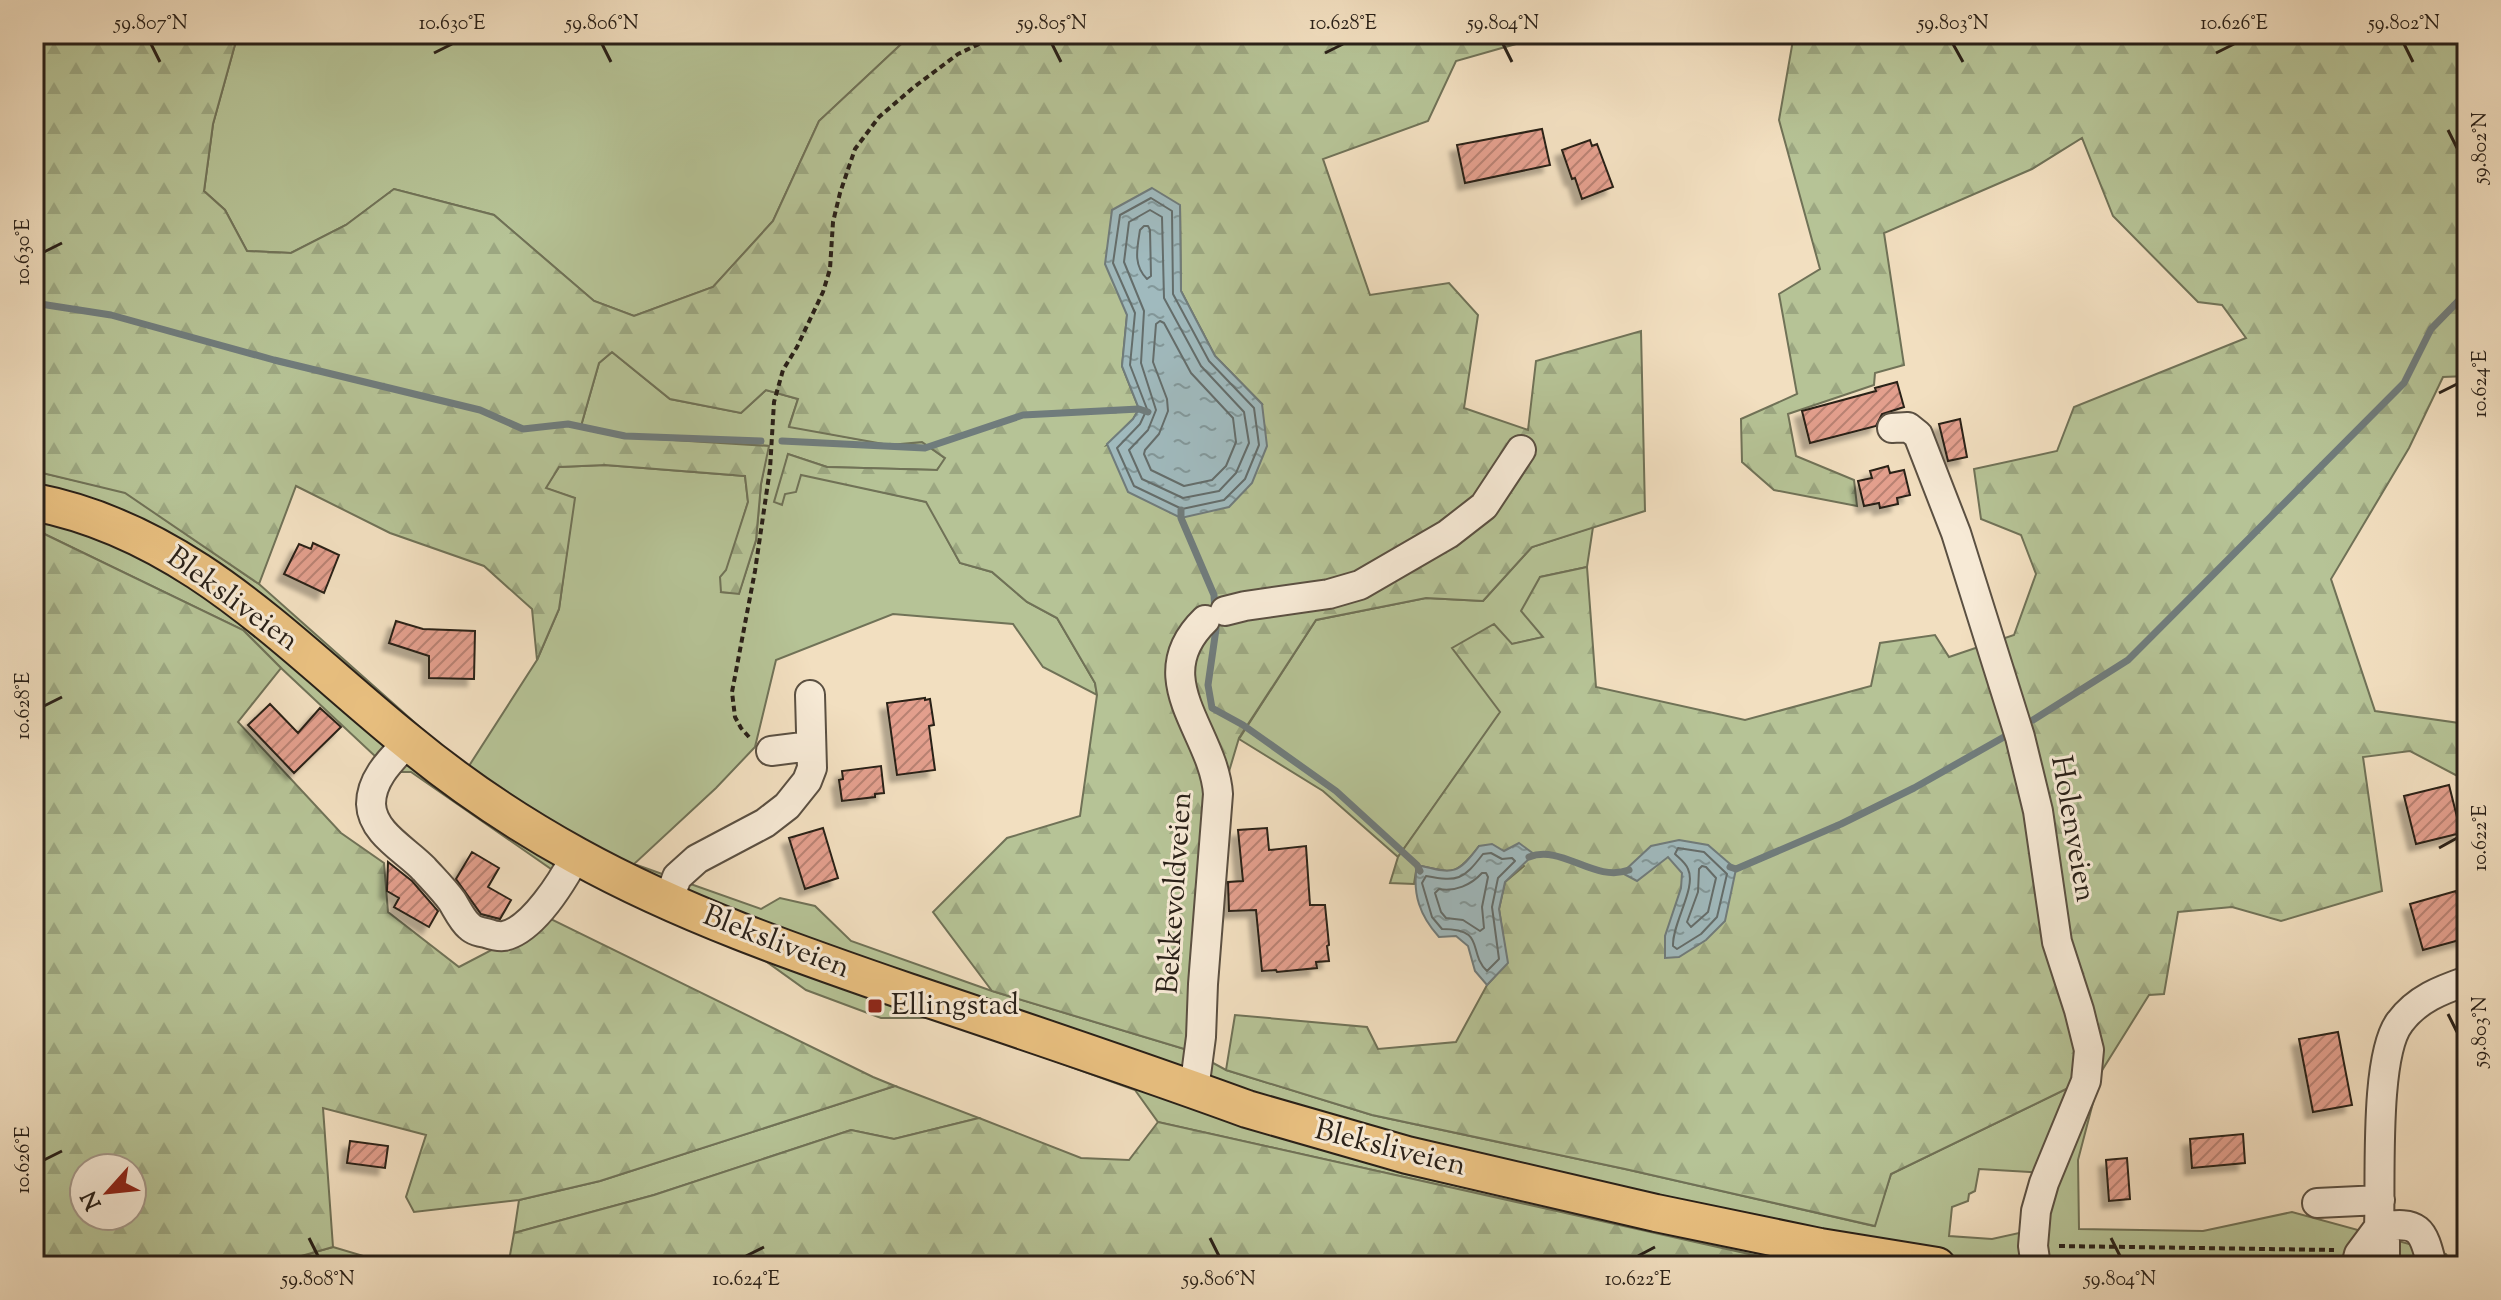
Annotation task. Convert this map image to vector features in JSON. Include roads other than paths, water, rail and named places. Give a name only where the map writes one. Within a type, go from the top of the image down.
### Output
[{"type":"main road","name":"Bleksliveien","points":[[34,502],[110,523],[183,561],[260,615],[408,742],[487,800],[576,856],[739,932],[1247,1109],[1407,1155],[1656,1213],[1820,1247],[1937,1266]]},
{"type":"street","name":"Holenveien","points":[[1892,428],[1908,427],[1918,435],[1956,533],[2020,737],[2038,811],[2057,942],[2089,1050],[2086,1081],[2044,1183],[2033,1229],[2034,1256]]},
{"type":"street","name":"Bekkevoldveien","points":[[1194,1090],[1201,1037],[1218,794],[1214,765],[1187,711],[1180,684],[1186,646],[1215,616],[1245,606],[1329,594],[1360,585],[1448,534],[1484,506],[1521,450]]},
{"type":"street","points":[[668,901],[677,877],[697,859],[765,823],[787,806],[807,781],[812,768],[810,695]]},
{"type":"street","points":[[408,742],[381,773],[371,806],[378,824],[397,847],[421,866],[449,897],[469,926],[497,936],[522,927],[555,890],[576,856]]},
{"type":"street","points":[[771,751],[811,746]]},
{"type":"street","points":[[2367,1262],[2385,1241],[2379,1213],[2382,1089],[2386,1053],[2398,1024],[2414,1007],[2435,993],[2467,981]]},
{"type":"street","points":[[2317,1203],[2379,1213],[2396,1224],[2420,1230],[2426,1240],[2432,1266]]},
{"type":"water","points":[[1152,188],[1180,205],[1181,291],[1215,356],[1262,404],[1267,446],[1252,483],[1229,507],[1181,518],[1128,492],[1107,444],[1139,409],[1122,366],[1127,315],[1105,264],[1112,210]]},
{"type":"water","points":[[1679,840],[1708,845],[1736,869],[1725,921],[1706,940],[1679,957],[1665,958],[1665,936],[1681,888],[1682,873],[1668,857],[1637,881],[1622,873],[1651,846]]},
{"type":"water","points":[[1519,843],[1534,854],[1505,882],[1499,909],[1508,963],[1487,985],[1475,971],[1468,946],[1456,936],[1439,937],[1427,921],[1417,895],[1417,865],[1452,870],[1465,863],[1479,846],[1492,844],[1504,851]]},
{"type":"waterway","points":[[2033,720],[2128,660],[2404,383],[2431,329],[2467,292]]},
{"type":"waterway","points":[[34,303],[111,315],[274,360],[480,410],[523,429],[568,424],[625,436],[761,441]]},
{"type":"waterway","points":[[782,441],[925,448],[1023,415],[1139,409],[1148,412]]},
{"type":"waterway","points":[[1181,510],[1181,518],[1214,595],[1216,629],[1208,685],[1212,708],[1243,725],[1336,791],[1420,871]]},
{"type":"waterway","points":[[1730,867],[1736,869],[1841,824],[1914,788],[2011,733]]},
{"type":"waterway","points":[[1529,857],[1554,855],[1603,872],[1629,870]]},
{"type":"place","name":"Ellingstad","points":[[875,1006]]}]
